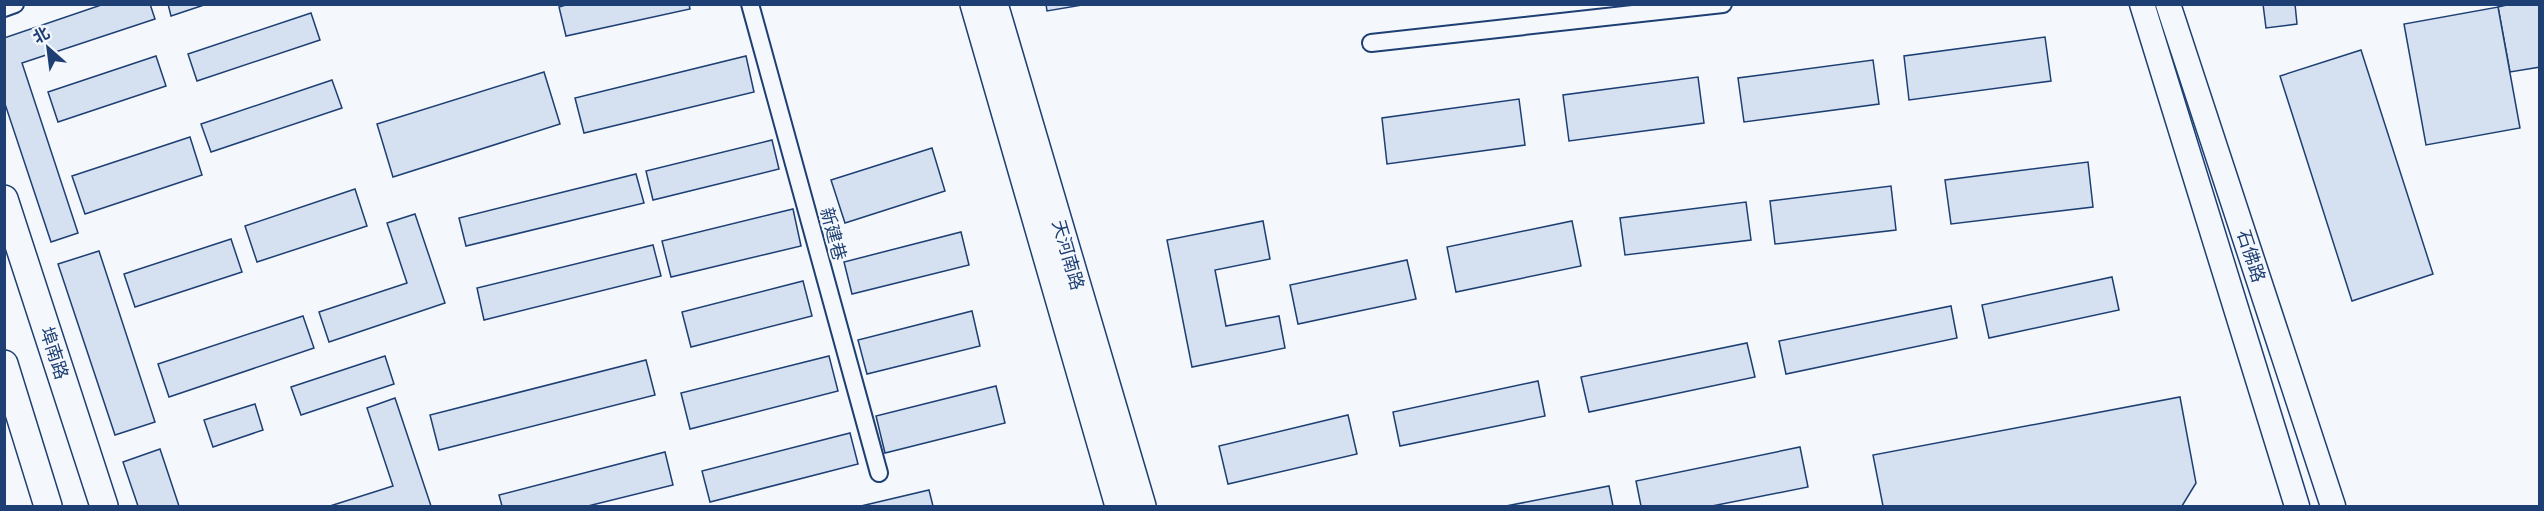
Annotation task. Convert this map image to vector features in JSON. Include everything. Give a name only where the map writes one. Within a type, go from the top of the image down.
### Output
[{"type":"main road","name":"天河南路","points":[[974,4],[1119,507]]},
{"type":"main road","name":"天河南路","points":[[994,4],[1142,507]]},
{"type":"main road","name":"埠南路","points":[[4,199],[104,507]]},
{"type":"main road","points":[[4,364],[48,507]]},
{"type":"street","points":[[4,8],[15,4]]},
{"type":"street","name":"新建巷","points":[[750,4],[879,473]]},
{"type":"street","points":[[1371,43],[1723,4]]},
{"type":"street","name":"石佛路","points":[[2142,4],[2297,507]]},
{"type":"street","name":"石佛路","points":[[2168,4],[2333,507]]},
{"type":"building","points":[[104,4],[150,4],[155,19],[22,63],[78,233],[51,242],[4,101],[4,38]]},
{"type":"building","points":[[168,4],[207,4],[171,16]]},
{"type":"building","points":[[569,4],[689,4],[690,9],[566,36],[559,7]]},
{"type":"building","points":[[1046,4],[1088,4],[1047,11]]},
{"type":"building","points":[[2263,4],[2295,4],[2297,24],[2266,28]]},
{"type":"building","points":[[2511,4],[2540,4],[2540,67],[2510,72],[2498,7]]},
{"type":"building","points":[[2498,7],[2520,128],[2426,145],[2404,24]]},
{"type":"building","points":[[311,13],[320,40],[197,81],[188,54]]},
{"type":"building","points":[[2045,37],[2051,81],[1909,100],[1904,56]]},
{"type":"building","points":[[2361,50],[2433,274],[2352,301],[2280,76]]},
{"type":"building","points":[[156,56],[166,86],[58,122],[48,92]]},
{"type":"building","points":[[746,56],[754,92],[584,133],[575,98]]},
{"type":"building","points":[[1873,60],[1879,104],[1744,122],[1738,78]]},
{"type":"building","points":[[544,72],[560,124],[393,177],[377,124]]},
{"type":"building","points":[[1698,77],[1704,123],[1569,141],[1563,95]]},
{"type":"building","points":[[332,80],[342,108],[211,152],[201,124]]},
{"type":"building","points":[[1519,99],[1525,145],[1387,164],[1382,118]]},
{"type":"building","points":[[190,137],[202,175],[85,214],[72,176]]},
{"type":"building","points":[[772,140],[779,169],[653,200],[646,171]]},
{"type":"building","points":[[932,148],[945,191],[845,223],[831,180]]},
{"type":"building","points":[[2088,162],[2093,207],[1951,224],[1945,180]]},
{"type":"building","points":[[636,174],[644,203],[466,246],[459,218]]},
{"type":"building","points":[[1891,186],[1896,230],[1775,244],[1770,201]]},
{"type":"building","points":[[355,189],[367,226],[257,262],[245,226]]},
{"type":"building","points":[[1746,202],[1751,240],[1625,255],[1620,218]]},
{"type":"building","points":[[793,209],[801,246],[671,277],[662,241]]},
{"type":"building","points":[[415,214],[445,303],[329,342],[319,312],[407,283],[387,223]]},
{"type":"building","points":[[1263,221],[1270,259],[1215,270],[1226,326],[1279,316],[1285,348],[1192,367],[1167,240]]},
{"type":"building","points":[[1572,221],[1581,266],[1456,292],[1447,247]]},
{"type":"building","points":[[961,232],[969,265],[852,294],[844,262]]},
{"type":"building","points":[[231,239],[242,272],[135,307],[124,274]]},
{"type":"building","points":[[653,245],[661,276],[484,320],[477,288]]},
{"type":"building","points":[[99,251],[155,422],[115,435],[58,264]]},
{"type":"building","points":[[1407,260],[1416,299],[1298,324],[1290,285]]},
{"type":"building","points":[[2112,277],[2119,310],[1989,338],[1982,305]]},
{"type":"building","points":[[803,281],[812,316],[691,347],[682,312]]},
{"type":"building","points":[[1951,306],[1957,338],[1786,374],[1779,341]]},
{"type":"building","points":[[972,311],[980,346],[867,374],[858,340]]},
{"type":"building","points":[[303,316],[314,348],[169,397],[158,364]]},
{"type":"building","points":[[1747,343],[1755,377],[1589,412],[1581,377]]},
{"type":"building","points":[[385,356],[394,384],[301,415],[291,387]]},
{"type":"building","points":[[829,356],[838,391],[690,429],[681,393]]},
{"type":"building","points":[[646,360],[655,395],[439,450],[430,415]]},
{"type":"building","points":[[1538,381],[1545,416],[1400,446],[1393,412]]},
{"type":"building","points":[[996,386],[1005,423],[885,453],[876,416]]},
{"type":"building","points":[[2180,397],[2196,483],[2182,506],[1883,506],[1873,455]]},
{"type":"building","points":[[395,398],[431,506],[330,506],[393,486],[367,408]]},
{"type":"building","points":[[255,404],[263,430],[213,447],[204,420]]},
{"type":"building","points":[[1348,415],[1357,454],[1228,484],[1219,446]]},
{"type":"building","points":[[850,433],[858,464],[710,502],[702,471]]},
{"type":"building","points":[[1800,447],[1808,487],[1712,506],[1641,506],[1636,481]]},
{"type":"building","points":[[160,449],[179,506],[138,506],[123,462]]},
{"type":"building","points":[[665,452],[673,485],[588,506],[502,506],[499,495]]},
{"type":"building","points":[[1609,486],[1613,506],[1506,506]]},
{"type":"building","points":[[929,490],[933,506],[861,506]]}]
